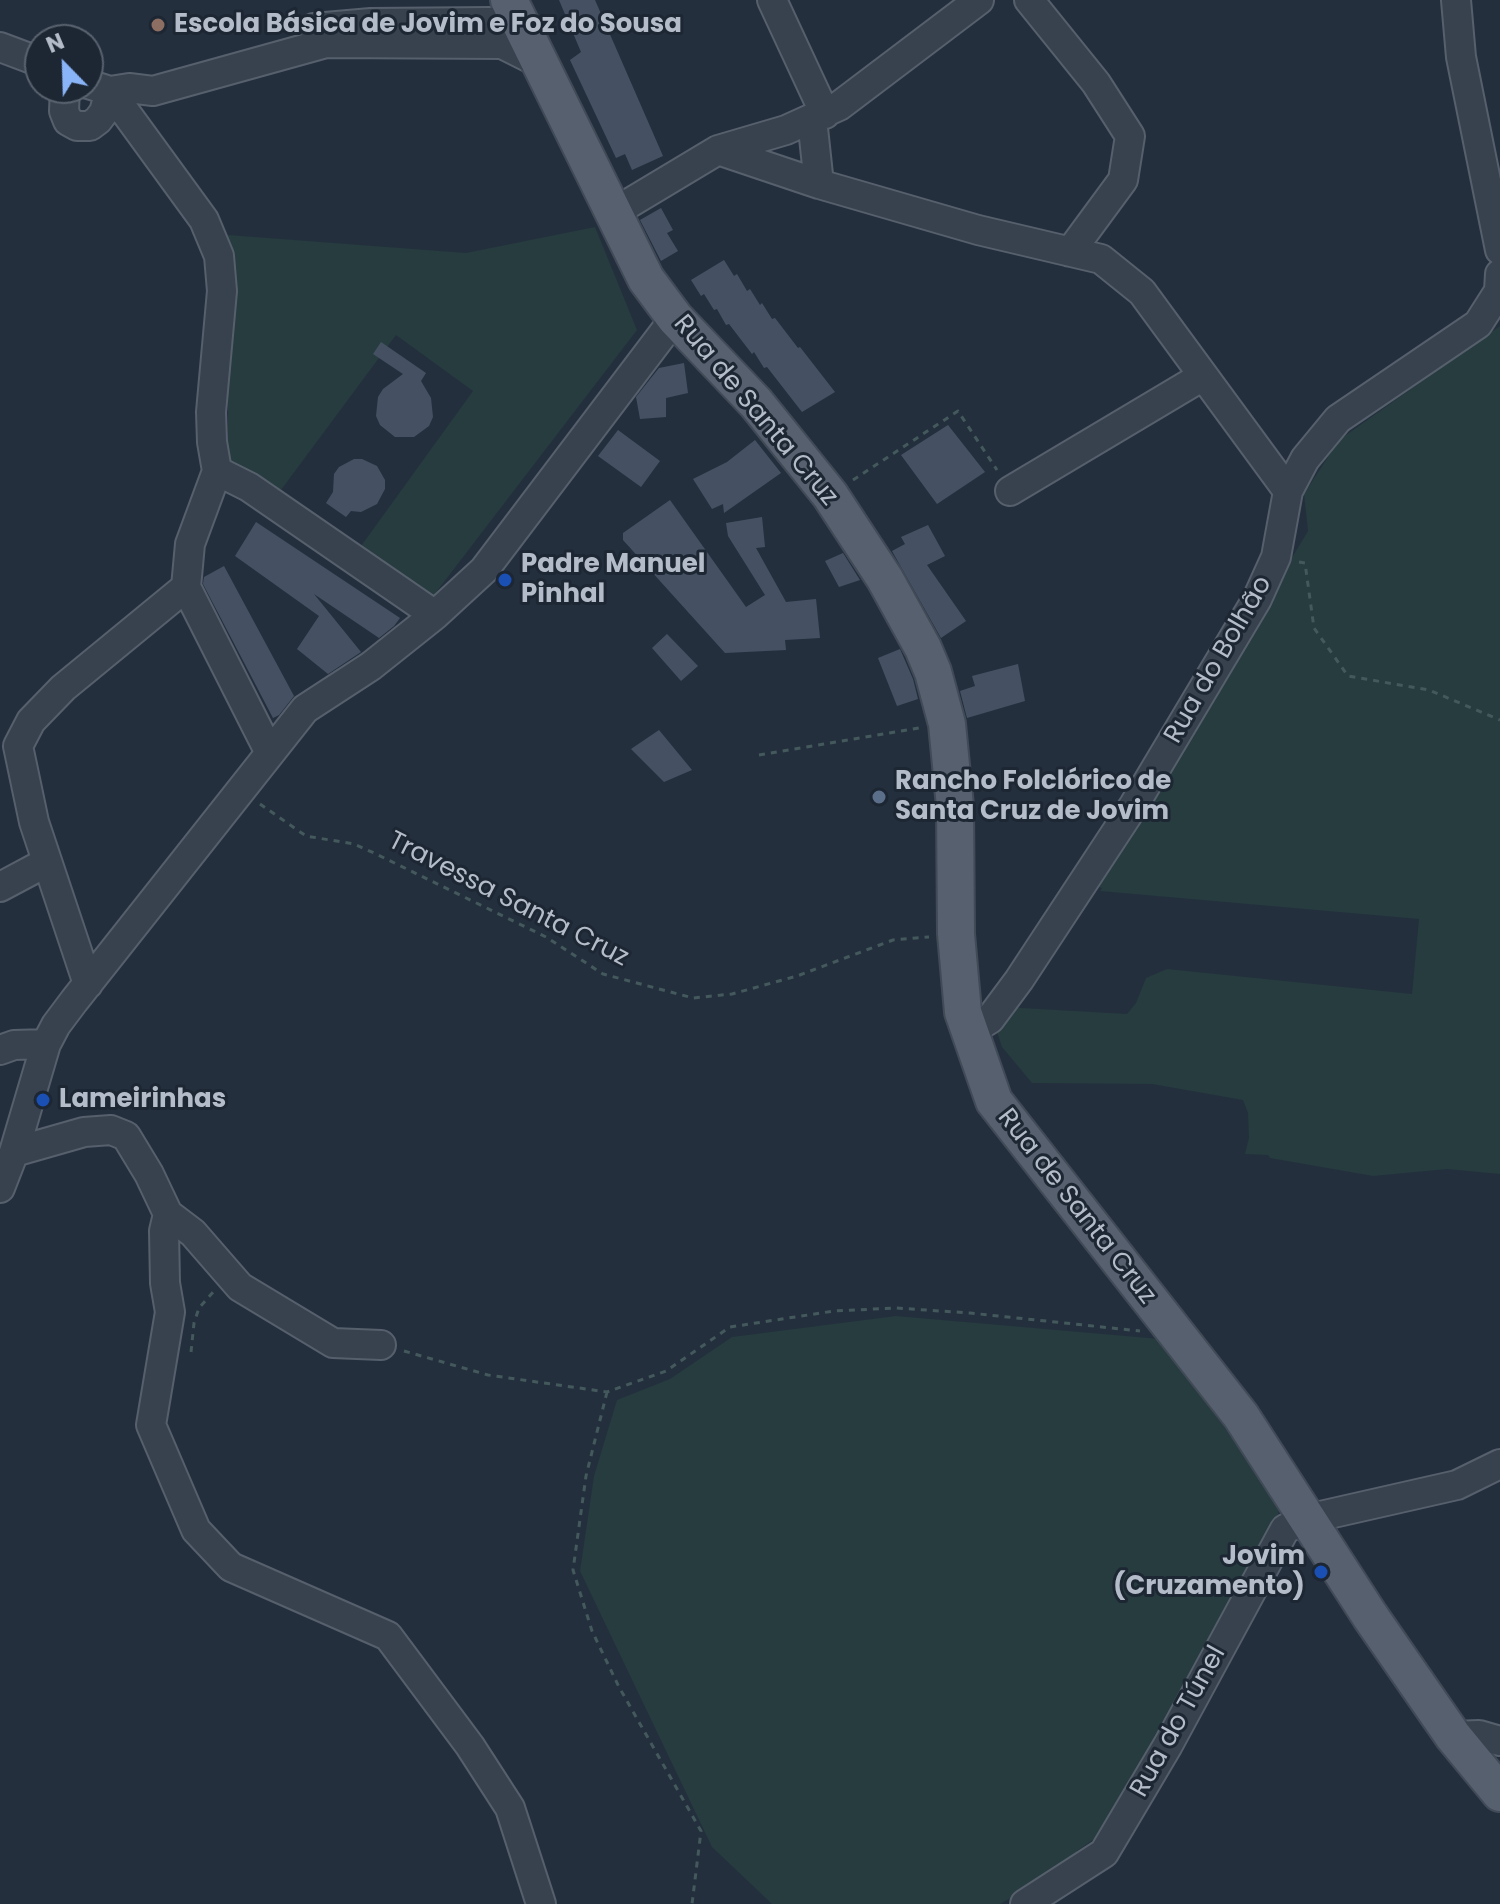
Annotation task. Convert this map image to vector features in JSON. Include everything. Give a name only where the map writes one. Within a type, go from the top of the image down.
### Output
[{"type":"main road","name":"Rua de Santa Cruz","points":[[510,13],[540,63],[646,279],[675,318],[756,403],[830,495],[885,579],[923,648],[947,724],[955,806],[956,934],[963,1012],[994,1101],[1241,1416],[1453,1736],[1500,1793]]},
{"type":"street","points":[[772,0],[819,116],[819,184]]},
{"type":"street","points":[[613,213],[718,150],[819,116],[839,106],[979,0]]},
{"type":"street","points":[[1029,0],[1096,83],[1130,136],[1123,180],[1070,252]]},
{"type":"street","points":[[1456,0],[1461,57],[1500,250]]},
{"type":"street","points":[[474,32],[510,13]]},
{"type":"street","points":[[109,88],[309,29],[336,24],[474,32],[540,63]]},
{"type":"street","points":[[0,47],[24,56]]},
{"type":"street","points":[[64,104],[68,121],[77,126],[90,126],[104,112],[109,88]]},
{"type":"street","points":[[109,88],[204,220],[219,256],[222,291],[211,412],[217,471],[190,544],[186,587],[270,753]]},
{"type":"street","points":[[718,150],[819,184],[978,230],[1101,259],[1142,292],[1288,491]]},
{"type":"street","name":"Rua do Bolhão","points":[[969,1032],[990,1019],[1019,980],[1134,805],[1257,599],[1276,557],[1288,491],[1305,459],[1338,419],[1478,324],[1499,291],[1500,274]]},
{"type":"street","points":[[0,1188],[46,1044],[56,1025],[305,709],[371,666],[435,615],[484,570],[675,318]]},
{"type":"street","points":[[1010,491],[1203,376]]},
{"type":"street","points":[[217,471],[249,487],[435,615]]},
{"type":"street","points":[[88,984],[34,822],[18,746],[31,721],[63,688],[186,587]]},
{"type":"street","points":[[0,887],[47,862]]},
{"type":"street","points":[[0,1050],[14,1045],[46,1044]]},
{"type":"street","points":[[14,1152],[84,1132],[111,1130],[126,1136],[168,1214],[193,1233],[240,1287],[333,1343],[381,1345]]},
{"type":"street","points":[[168,1214],[164,1231],[165,1283],[170,1312],[151,1425],[196,1530],[231,1567],[388,1636],[470,1746],[510,1808],[541,1904]]},
{"type":"street","points":[[1307,1519],[1457,1485],[1500,1464]]},
{"type":"street","name":"Rua do Túnel","points":[[1025,1904],[1104,1853],[1168,1745],[1285,1529],[1307,1519]]},
{"type":"street","points":[[1453,1736],[1479,1735],[1500,1741]]},
{"type":"path","points":[[830,495],[958,411],[1010,491]]},
{"type":"path","points":[[1276,557],[1305,563],[1314,628],[1348,676],[1429,690],[1500,720]]},
{"type":"path","points":[[759,755],[947,724]]},
{"type":"path","name":"Travessa Santa Cruz","points":[[240,791],[306,836],[354,844],[374,853],[546,937],[603,974],[693,998],[732,994],[797,976],[893,940],[956,934]]},
{"type":"path","points":[[191,1352],[199,1308],[220,1281],[221,1265]]},
{"type":"path","points":[[381,1345],[488,1375],[607,1392],[666,1371],[730,1327],[834,1311],[896,1308],[970,1313],[1142,1332],[1170,1327]]},
{"type":"path","points":[[607,1392],[586,1476],[573,1570],[592,1631],[619,1687],[701,1831],[692,1904]]},
{"type":"green space","points":[[595,227],[637,330],[434,595],[361,546],[473,391],[396,335],[281,490],[228,462],[228,235],[466,253]]},
{"type":"green space","points":[[1500,326],[1500,1174],[1447,1169],[1373,1176],[1270,1158],[1268,1155],[1245,1154],[1249,1138],[1248,1113],[1243,1100],[1152,1084],[1032,1083],[1002,1047],[996,1029],[1004,1007],[1127,1014],[1136,1003],[1146,978],[1167,969],[1412,994],[1419,919],[1100,891],[1102,888],[1099,887],[1127,830],[1308,531],[1304,494],[1339,440]]},
{"type":"green space","points":[[896,1316],[1160,1339],[1280,1504],[1274,1534],[1104,1832],[1077,1851],[1062,1869],[1000,1904],[772,1904],[712,1847],[580,1571],[594,1476],[617,1400],[670,1379],[732,1337]]},
{"type":"building","points":[[559,0],[595,0],[663,156],[632,170],[625,154],[616,158],[570,60],[581,52]]},
{"type":"building","points":[[661,208],[673,230],[667,233],[678,251],[661,261],[640,220]]},
{"type":"building","points":[[724,260],[734,276],[737,274],[747,291],[750,289],[760,305],[762,303],[772,319],[775,318],[800,347],[835,392],[802,412],[754,352],[752,354],[729,324],[726,325],[704,294],[701,296],[691,280]]},
{"type":"building","points":[[381,342],[426,373],[421,381],[431,398],[433,417],[429,426],[414,437],[395,437],[380,425],[376,416],[378,397],[383,389],[403,374],[373,354]]},
{"type":"building","points":[[684,363],[688,393],[666,398],[666,417],[640,419],[636,397],[659,368]]},
{"type":"building","points":[[948,425],[985,472],[937,504],[901,455]]},
{"type":"building","points":[[618,430],[660,461],[641,487],[598,456]]},
{"type":"building","points":[[755,440],[781,473],[724,513],[723,504],[712,509],[693,479],[727,462]]},
{"type":"building","points":[[354,459],[377,466],[385,480],[385,489],[377,504],[361,512],[351,511],[346,517],[326,503],[333,492],[334,474],[339,467]]},
{"type":"building","points":[[670,500],[746,607],[765,595],[728,536],[726,523],[762,517],[765,547],[756,548],[786,602],[816,599],[820,638],[785,640],[786,650],[725,653],[623,540],[623,533]]},
{"type":"building","points":[[256,522],[400,618],[379,638],[314,594],[361,652],[328,674],[297,649],[319,616],[235,556]]},
{"type":"building","points":[[928,525],[945,556],[927,565],[966,621],[941,638],[892,551],[905,544],[901,537]]},
{"type":"building","points":[[843,553],[860,580],[839,587],[825,561]]},
{"type":"building","points":[[224,566],[294,696],[273,718],[203,584],[204,577]]},
{"type":"building","points":[[667,634],[698,666],[681,681],[652,648]]},
{"type":"building","points":[[900,649],[918,699],[897,706],[878,658]]},
{"type":"building","points":[[1018,664],[1025,701],[967,718],[960,691],[975,686],[972,676]]},
{"type":"building","points":[[659,730],[692,770],[664,782],[631,749]]},
{"type":"place","name":"Escola Básica de Jovim e Foz do Sousa","points":[[158,25]]},
{"type":"place","name":"Padre Manuel Pinhal","points":[[505,580]]},
{"type":"place","name":"Rancho Folclórico de Santa Cruz de Jovim","points":[[879,797]]},
{"type":"place","name":"Lameirinhas","points":[[43,1100]]},
{"type":"place","name":"Jovim (Cruzamento)","points":[[1321,1572]]}]
